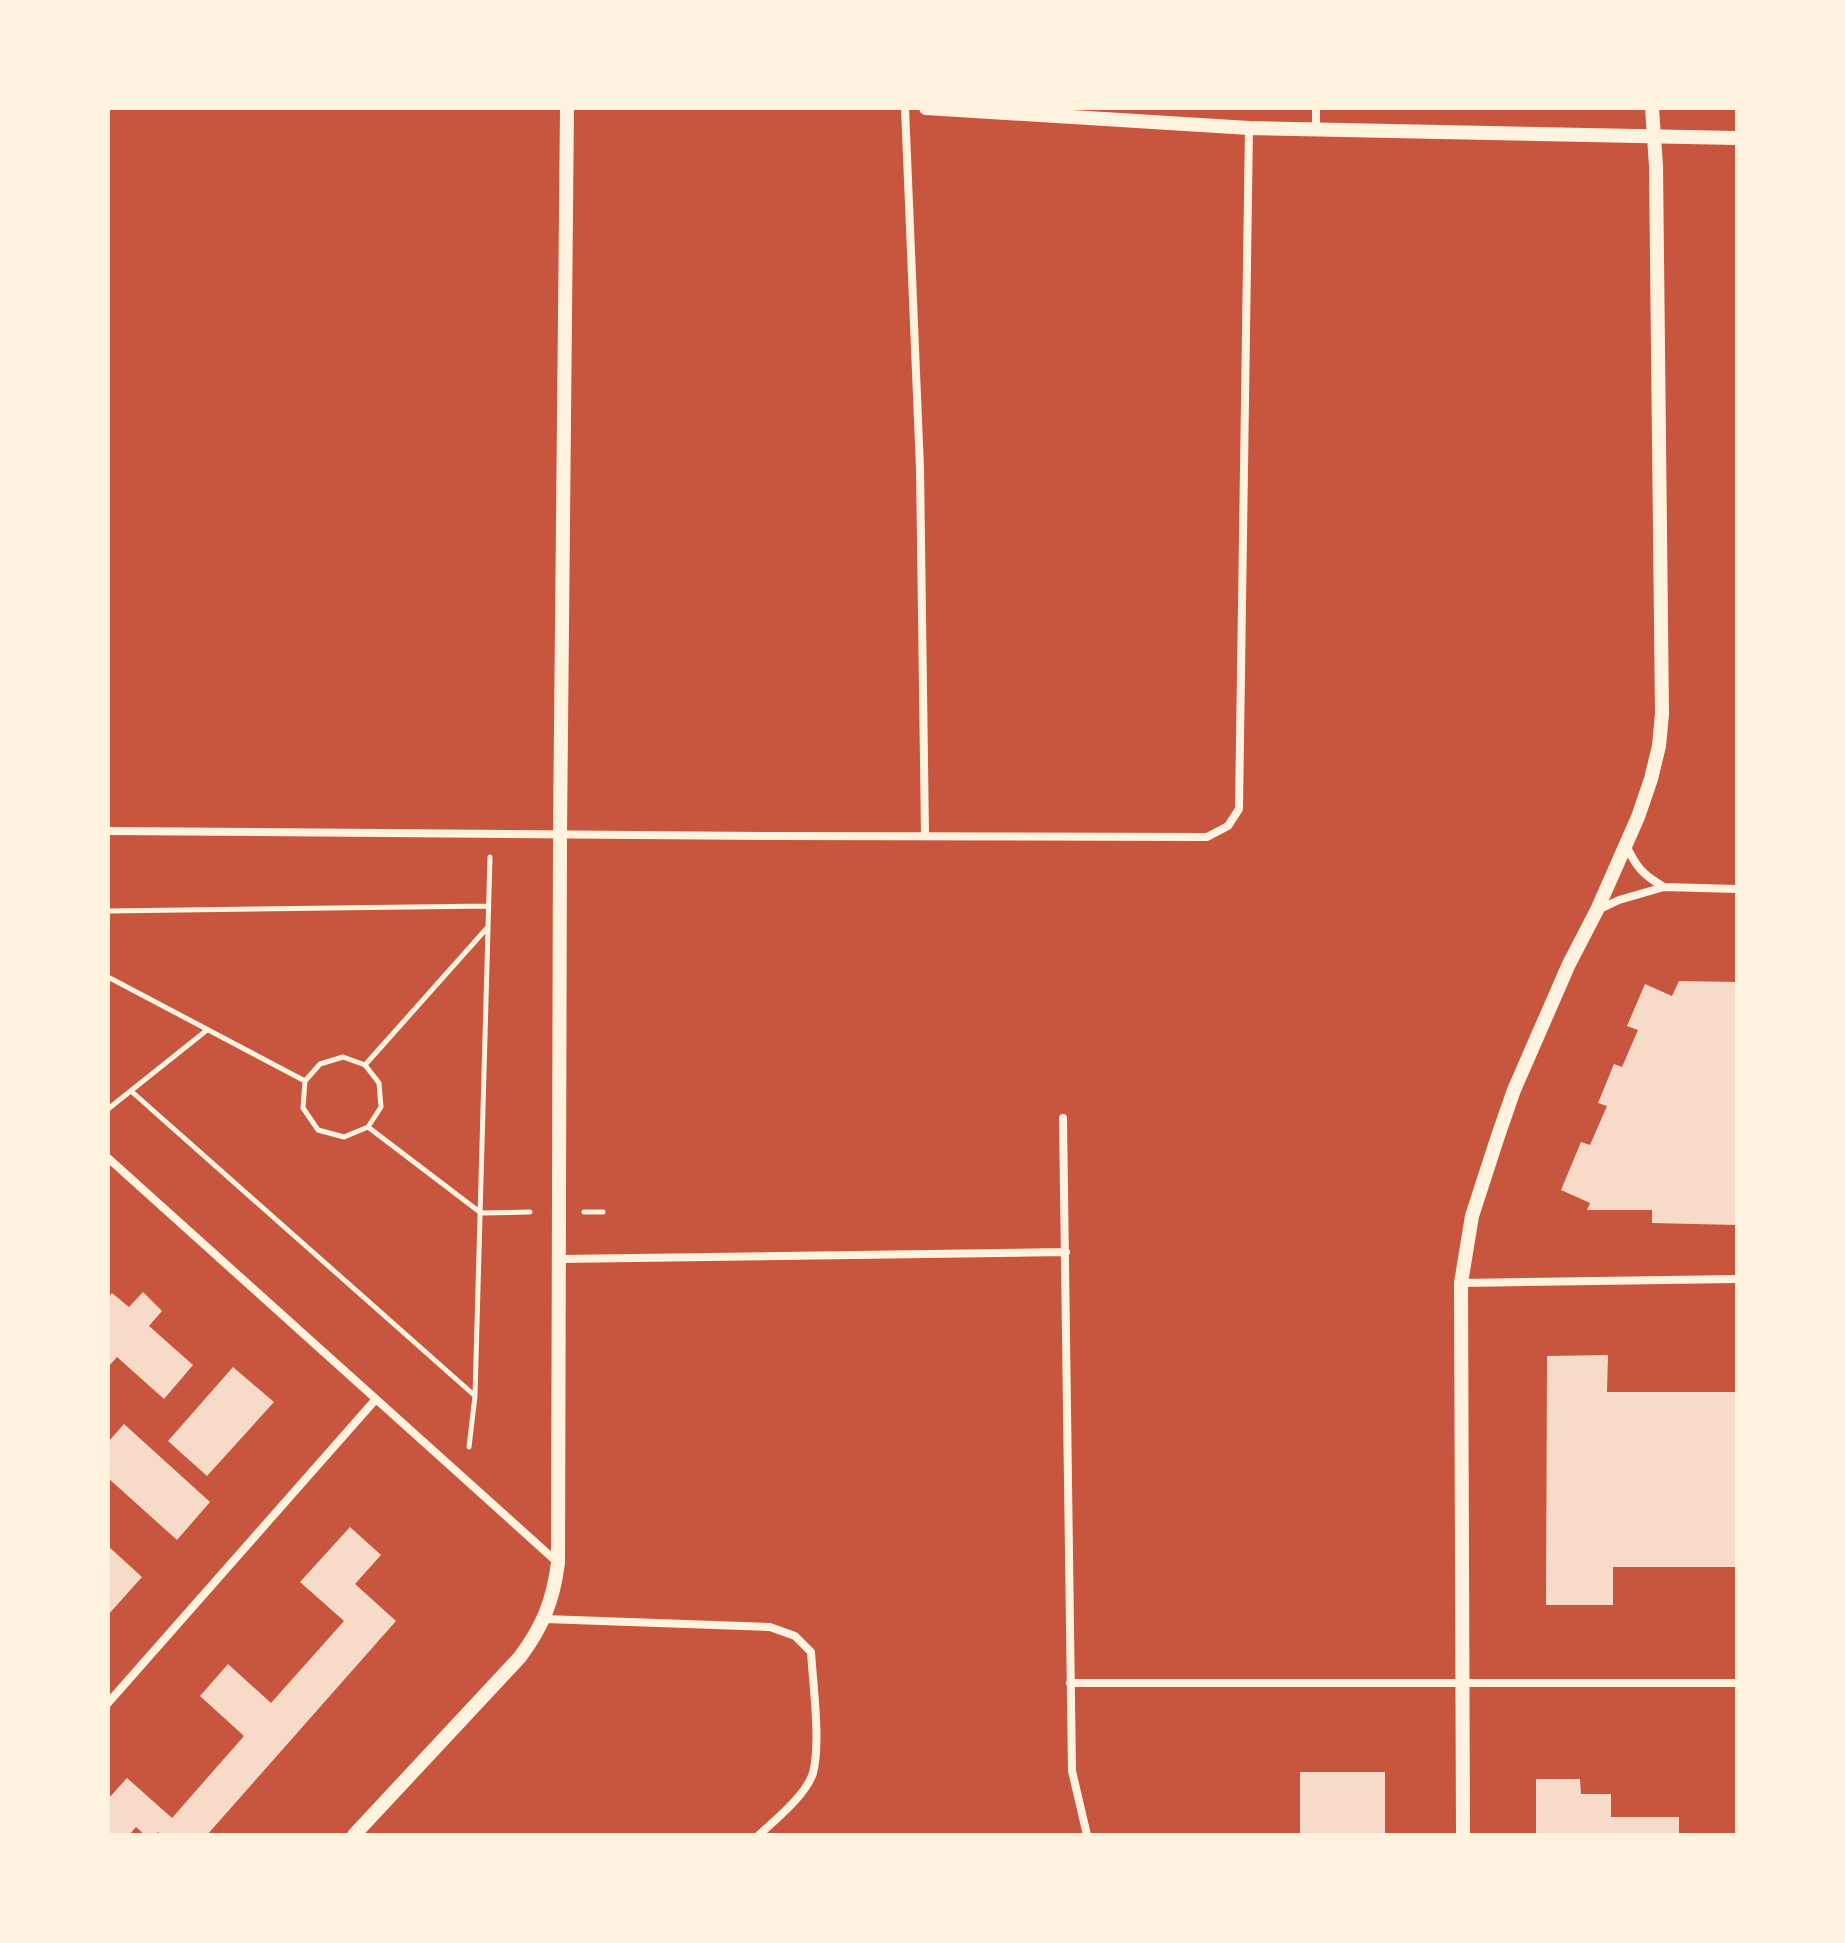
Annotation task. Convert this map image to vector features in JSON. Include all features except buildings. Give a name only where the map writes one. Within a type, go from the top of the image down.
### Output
[{"type":"street","points":[[354,1835],[534,1639],[545,1619],[554,1591],[558,1563],[560,833],[567,108]]},
{"type":"street","points":[[905,108],[920,468],[925,835]]},
{"type":"street","points":[[926,108],[1249,128],[1737,138]]},
{"type":"street","points":[[1316,108],[1316,130]]},
{"type":"street","points":[[1463,1835],[1461,1283],[1472,1216],[1514,1090],[1626,845],[1651,779],[1659,746],[1662,714],[1656,166],[1652,108]]},
{"type":"street","points":[[108,831],[1207,837],[1228,826],[1239,809],[1249,128]]},
{"type":"street","points":[[1626,845],[1634,863],[1647,877],[1664,887]]},
{"type":"street","points":[[1597,910],[1664,887],[1737,889]]},
{"type":"street","points":[[1063,1118],[1072,1771],[1087,1835]]},
{"type":"street","points":[[108,1158],[558,1563]]},
{"type":"street","points":[[560,1259],[1066,1252]]},
{"type":"street","points":[[1461,1283],[1737,1279]]},
{"type":"street","points":[[108,1703],[376,1399]]},
{"type":"street","points":[[545,1619],[770,1627],[795,1636],[811,1652],[816,1745],[812,1775],[797,1798],[759,1835]]},
{"type":"street","points":[[1070,1683],[1737,1683]]},
{"type":"path","points":[[465,1479],[475,1396],[492,833]]},
{"type":"path","points":[[108,911],[488,906]]},
{"type":"path","points":[[365,1065],[488,927]]},
{"type":"path","points":[[108,977],[305,1081]]},
{"type":"path","points":[[108,1109],[207,1030]]},
{"type":"path","points":[[343,1057],[365,1065],[379,1083],[381,1107],[368,1127],[344,1137],[318,1130],[303,1108],[305,1081],[320,1064],[343,1057]]},
{"type":"path","points":[[131,1091],[475,1396]]},
{"type":"path","points":[[368,1127],[481,1213],[603,1212]]}]
